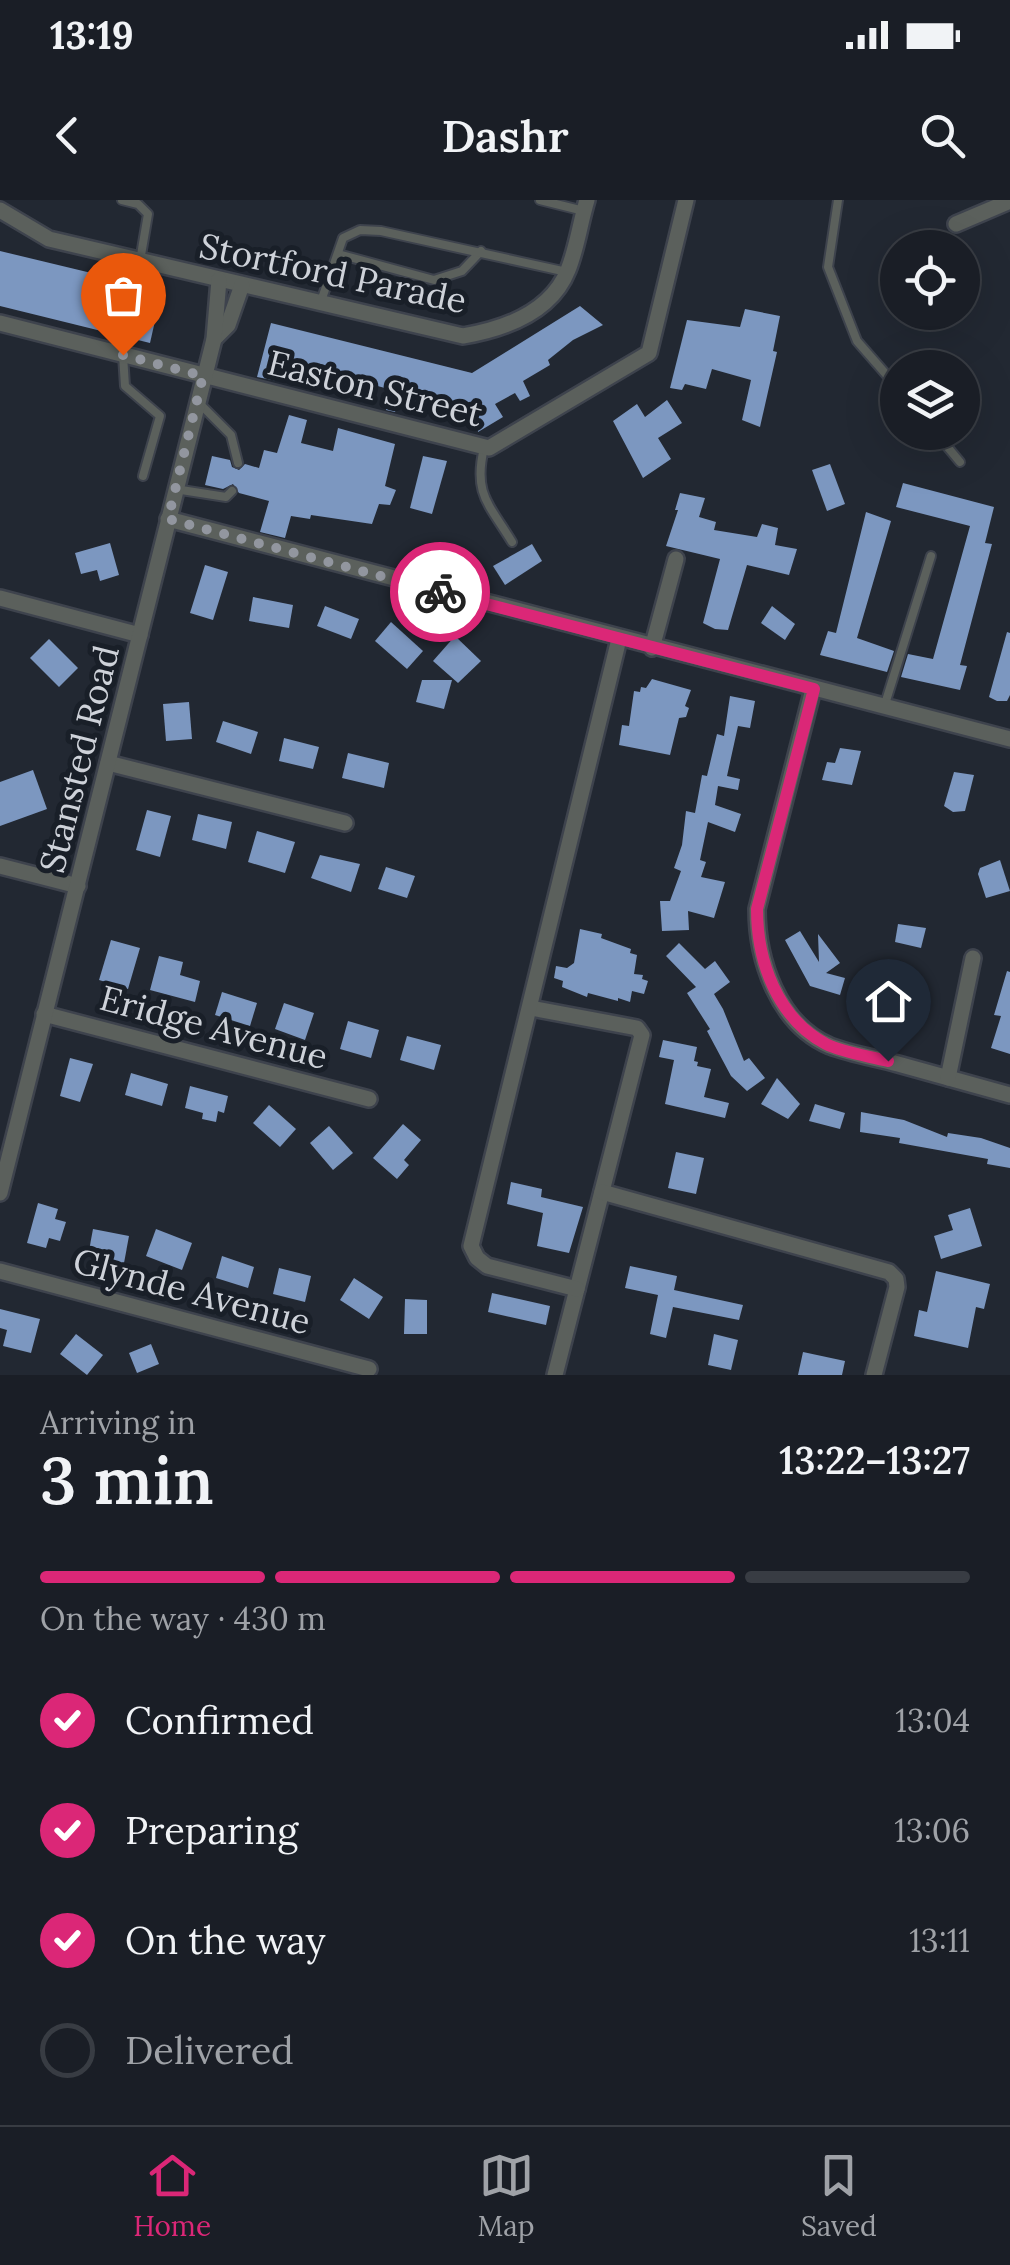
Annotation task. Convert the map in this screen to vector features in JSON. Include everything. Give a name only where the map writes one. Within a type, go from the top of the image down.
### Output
[{"type":"street","name":"Easton Street","points":[[0,323],[484,448],[493,447],[650,353],[686,200]]},
{"type":"street","points":[[956,224],[1010,201]]},
{"type":"street","name":"Stortford Parade","points":[[0,210],[48,239],[463,336],[518,321],[540,305],[567,272],[586,206]]},
{"type":"street","name":"Stansted Road","points":[[0,1193],[8,1137],[78,886],[214,339],[220,280]]},
{"type":"street","name":"Stansted Road","points":[[214,339],[228,325],[242,285]]},
{"type":"street","points":[[168,519],[1010,739]]},
{"type":"street","points":[[652,648],[676,559]]},
{"type":"street","points":[[0,598],[140,635]]},
{"type":"street","points":[[577,1289],[487,1266],[471,1246],[619,639]]},
{"type":"street","points":[[814,689],[757,909],[757,939],[762,958],[782,1003],[827,1045],[1010,1095]]},
{"type":"street","points":[[108,762],[344,822]]},
{"type":"street","points":[[0,866],[78,886]]},
{"type":"street","points":[[948,1078],[974,958]]},
{"type":"street","points":[[531,1008],[637,1028],[642,1036],[554,1375]]},
{"type":"street","name":"Eridge Avenue","points":[[44,1014],[368,1099]]},
{"type":"street","points":[[602,1192],[889,1272],[898,1287],[874,1375]]},
{"type":"street","name":"Glynde Avenue","points":[[0,1271],[368,1369]]},
{"type":"lane","points":[[122,200],[138,204],[148,214],[140,261]]},
{"type":"lane","points":[[540,200],[586,206]]},
{"type":"lane","points":[[838,200],[828,267],[857,341],[880,367]]},
{"type":"lane","points":[[320,304],[343,238],[360,230],[480,251],[567,272]]},
{"type":"lane","points":[[338,254],[434,280],[462,271],[480,251]]},
{"type":"lane","points":[[123,355],[124,386],[160,416],[143,476]]},
{"type":"lane","points":[[197,401],[231,436],[238,463]]},
{"type":"lane","points":[[484,448],[478,476],[482,492],[512,542]]},
{"type":"lane","points":[[950,450],[960,462]]},
{"type":"lane","points":[[175,489],[226,497],[232,491]]},
{"type":"lane","points":[[884,707],[931,556]]},
{"type":"building","points":[[0,251],[162,290],[150,343],[0,306]]},
{"type":"building","points":[[580,306],[603,325],[573,340],[548,360],[550,365],[523,381],[530,396],[520,401],[515,393],[495,404],[503,417],[478,432],[477,411],[455,404],[452,411],[432,400],[402,392],[395,412],[386,410],[392,390],[298,364],[293,384],[257,377],[271,323],[472,373]]},
{"type":"building","points":[[745,309],[780,316],[773,351],[777,352],[760,427],[742,420],[751,380],[712,369],[706,389],[685,384],[682,390],[670,388],[687,320],[740,327]]},
{"type":"building","points":[[667,400],[682,423],[658,438],[671,459],[643,478],[613,421],[637,404],[645,417]]},
{"type":"building","points":[[289,415],[307,420],[301,443],[333,451],[338,428],[395,444],[385,486],[396,490],[390,505],[379,504],[372,524],[291,516],[285,538],[260,532],[269,501],[239,493],[233,484],[223,489],[205,485],[212,456],[230,460],[232,467],[239,470],[245,464],[259,468],[264,450],[277,453]]},
{"type":"building","points":[[423,456],[447,461],[432,514],[410,508]]},
{"type":"building","points":[[830,464],[845,504],[827,511],[812,470]]},
{"type":"building","points":[[903,483],[994,507],[985,543],[992,544],[960,665],[967,666],[960,690],[901,677],[908,654],[933,659],[970,526],[896,507]]},
{"type":"building","points":[[680,493],[705,498],[699,517],[716,522],[714,530],[757,537],[762,524],[778,528],[775,545],[797,549],[789,575],[747,565],[728,630],[703,623],[720,559],[666,546]]},
{"type":"building","points":[[866,512],[891,521],[857,638],[894,651],[887,672],[820,655],[828,631],[836,633]]},
{"type":"building","points":[[110,543],[119,575],[100,581],[97,570],[81,574],[75,553]]},
{"type":"building","points":[[532,544],[542,561],[505,585],[493,566]]},
{"type":"building","points":[[205,565],[228,572],[213,620],[190,613]]},
{"type":"building","points":[[253,597],[293,605],[289,628],[249,621]]},
{"type":"building","points":[[325,606],[359,619],[351,639],[317,626]]},
{"type":"building","points":[[772,606],[795,624],[785,640],[761,623]]},
{"type":"building","points":[[391,622],[423,651],[407,669],[375,641]]},
{"type":"building","points":[[1007,632],[1010,695],[1007,701],[997,701],[989,697]]},
{"type":"building","points":[[455,636],[481,661],[458,683],[433,661]]},
{"type":"building","points":[[49,639],[78,668],[59,687],[30,658]]},
{"type":"building","points":[[652,679],[691,690],[685,706],[689,708],[686,717],[679,718],[670,755],[619,745],[622,725],[629,726],[634,691],[646,688]]},
{"type":"building","points":[[422,680],[452,680],[444,709],[416,702]]},
{"type":"building","points":[[730,696],[755,701],[750,728],[738,726],[727,776],[740,779],[738,790],[718,786],[715,805],[741,814],[735,832],[708,822],[700,860],[706,862],[701,877],[725,882],[714,918],[688,911],[689,930],[662,931],[660,901],[670,901],[681,871],[674,868],[682,845],[686,811],[695,813],[702,775],[707,776],[717,734],[724,736]]},
{"type":"building","points":[[189,702],[192,739],[166,741],[163,704]]},
{"type":"building","points":[[223,721],[258,732],[251,754],[216,742]]},
{"type":"building","points":[[284,738],[319,747],[313,769],[279,761]]},
{"type":"building","points":[[840,748],[861,751],[852,785],[822,780],[827,762],[835,763]]},
{"type":"building","points":[[348,753],[389,763],[384,788],[342,778]]},
{"type":"building","points":[[33,770],[47,809],[0,826],[0,782]]},
{"type":"building","points":[[954,772],[974,775],[965,811],[953,812],[944,806]]},
{"type":"building","points":[[147,810],[171,816],[160,857],[136,850]]},
{"type":"building","points":[[198,814],[232,822],[226,849],[192,840]]},
{"type":"building","points":[[257,831],[295,842],[285,873],[248,862]]},
{"type":"building","points":[[320,855],[360,864],[351,892],[311,878]]},
{"type":"building","points":[[1000,860],[1010,891],[986,898],[978,874],[980,868]]},
{"type":"building","points":[[386,867],[415,876],[407,898],[378,889]]},
{"type":"building","points":[[898,924],[926,928],[921,948],[895,942]]},
{"type":"building","points":[[580,929],[602,934],[601,938],[637,955],[634,974],[643,975],[642,979],[648,981],[644,994],[632,991],[630,1002],[618,1001],[588,993],[587,997],[562,987],[563,981],[554,978],[556,966],[567,968],[574,963]]},
{"type":"building","points":[[800,931],[819,962],[818,934],[840,963],[826,973],[845,978],[840,995],[810,986],[785,940]]},
{"type":"building","points":[[111,940],[140,948],[128,989],[99,980]]},
{"type":"building","points":[[679,943],[705,969],[715,961],[730,982],[714,994],[744,1061],[749,1058],[765,1078],[747,1091],[731,1076],[707,1031],[710,1029],[687,993],[696,987],[666,956]]},
{"type":"building","points":[[159,956],[183,962],[180,975],[200,981],[195,1002],[150,990]]},
{"type":"building","points":[[1007,971],[1010,1054],[991,1048],[1001,1016],[994,1015]]},
{"type":"building","points":[[222,992],[257,1003],[250,1026],[215,1015]]},
{"type":"building","points":[[877,993],[897,997],[891,1019],[885,1017],[883,1026],[869,1021]]},
{"type":"building","points":[[284,1003],[314,1013],[305,1040],[275,1029]]},
{"type":"building","points":[[348,1021],[379,1030],[371,1058],[340,1049]]},
{"type":"building","points":[[407,1036],[441,1045],[434,1070],[400,1060]]},
{"type":"building","points":[[663,1040],[697,1047],[697,1066],[711,1069],[704,1097],[729,1103],[725,1118],[665,1104],[674,1060],[659,1057]]},
{"type":"building","points":[[70,1058],[93,1064],[80,1102],[60,1096]]},
{"type":"building","points":[[131,1073],[168,1084],[162,1106],[125,1095]]},
{"type":"building","points":[[777,1078],[800,1104],[788,1119],[761,1104]]},
{"type":"building","points":[[190,1086],[228,1096],[224,1113],[218,1111],[216,1122],[202,1119],[203,1113],[185,1108]]},
{"type":"building","points":[[815,1104],[845,1113],[840,1129],[809,1121]]},
{"type":"building","points":[[269,1105],[296,1129],[280,1147],[253,1123]]},
{"type":"building","points":[[861,1112],[904,1120],[947,1137],[948,1133],[981,1138],[1010,1148],[1010,1168],[987,1164],[988,1159],[860,1132]]},
{"type":"building","points":[[403,1124],[421,1140],[404,1160],[409,1165],[397,1179],[373,1158]]},
{"type":"building","points":[[329,1126],[353,1153],[333,1170],[310,1143]]},
{"type":"building","points":[[676,1152],[704,1158],[696,1194],[668,1188]]},
{"type":"building","points":[[511,1182],[542,1189],[541,1197],[583,1207],[569,1253],[537,1246],[543,1213],[507,1204]]},
{"type":"building","points":[[38,1203],[58,1209],[55,1219],[66,1222],[60,1241],[49,1238],[46,1248],[27,1243]]},
{"type":"building","points":[[970,1208],[982,1246],[941,1259],[934,1236],[953,1230],[948,1215]]},
{"type":"building","points":[[93,1229],[129,1236],[124,1263],[88,1256]]},
{"type":"building","points":[[156,1229],[192,1243],[182,1270],[146,1256]]},
{"type":"building","points":[[222,1256],[254,1267],[248,1288],[216,1278]]},
{"type":"building","points":[[630,1266],[677,1276],[674,1290],[743,1305],[739,1320],[673,1307],[666,1338],[650,1334],[658,1295],[625,1288]]},
{"type":"building","points":[[279,1268],[311,1276],[305,1302],[273,1294]]},
{"type":"building","points":[[936,1271],[990,1284],[984,1309],[976,1307],[968,1348],[914,1336],[919,1310],[927,1312]]},
{"type":"building","points":[[354,1278],[383,1297],[369,1319],[340,1300]]},
{"type":"building","points":[[492,1293],[550,1306],[546,1325],[488,1312]]},
{"type":"building","points":[[405,1299],[427,1300],[427,1334],[404,1334]]},
{"type":"building","points":[[0,1309],[40,1319],[31,1353],[3,1346],[7,1330],[0,1328]]},
{"type":"building","points":[[76,1334],[103,1355],[87,1375],[60,1354]]},
{"type":"building","points":[[714,1334],[738,1340],[731,1370],[708,1365]]},
{"type":"building","points":[[151,1344],[159,1364],[137,1373],[129,1353]]},
{"type":"building","points":[[803,1352],[845,1361],[842,1375],[798,1375]]},
{"type":"way so far","points":[[123,355],[203,376],[168,519],[440,592]]},
{"type":"route","points":[[440,592],[814,689],[757,909],[757,939],[770,979],[796,1020],[827,1045],[888,1061]]}]
